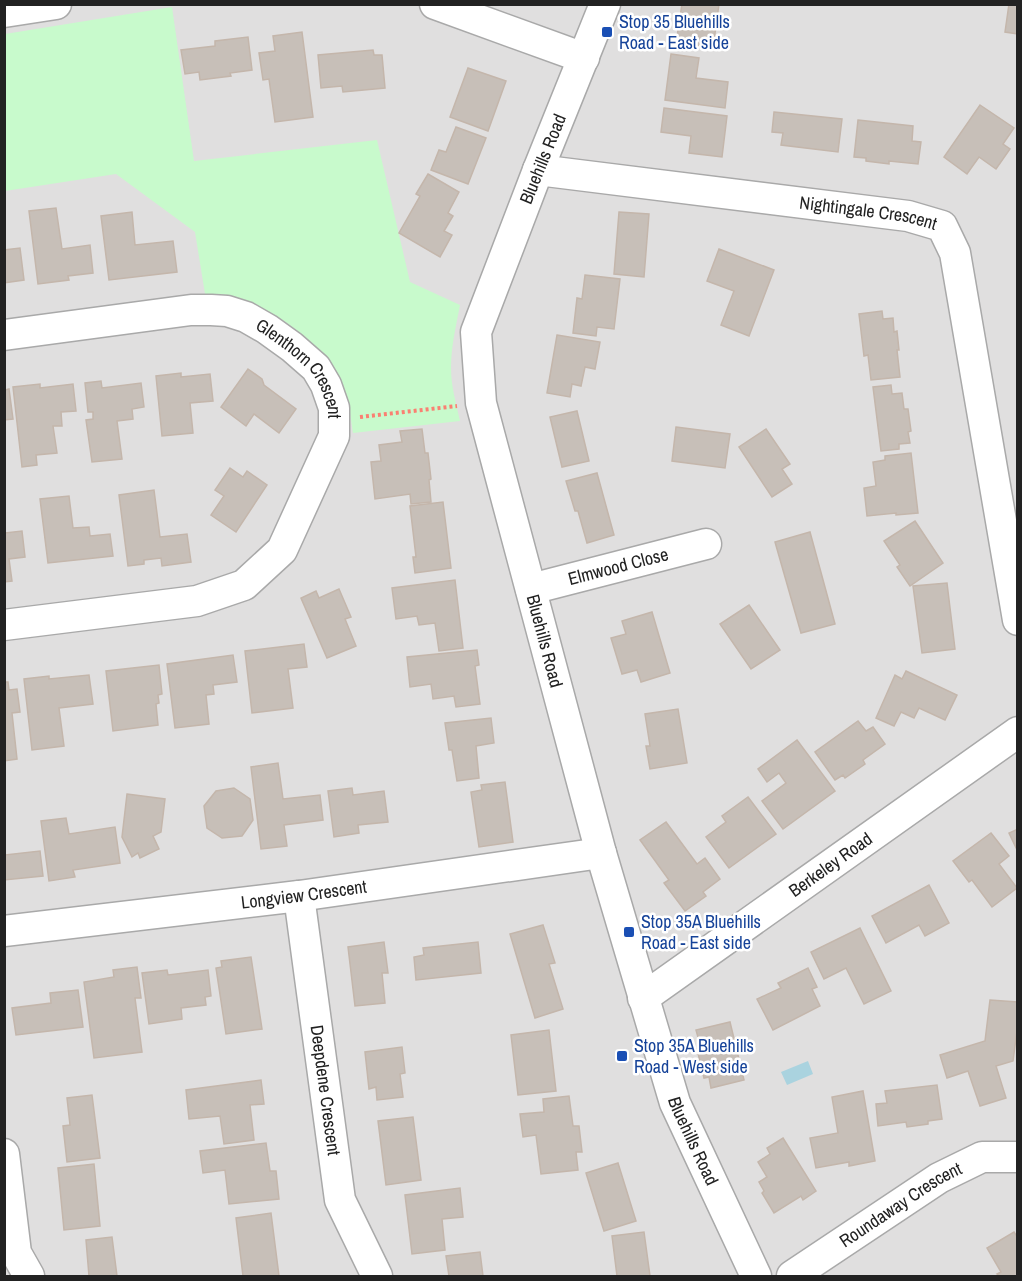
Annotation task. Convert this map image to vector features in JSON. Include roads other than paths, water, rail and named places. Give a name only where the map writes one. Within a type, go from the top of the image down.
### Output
[{"type":"street","points":[[4,12],[56,4]]},
{"type":"street","points":[[435,4],[584,57]]},
{"type":"street","name":"Bluehills Road","points":[[605,4],[476,332],[481,403],[601,853],[675,1103],[756,1276]]},
{"type":"street","name":"Nightingale Crescent","points":[[538,170],[908,216],[942,226],[955,253],[1017,620]]},
{"type":"street","name":"Glenthorn Crescent","points":[[4,335],[191,310],[227,311],[246,317],[267,329],[316,368],[326,385],[334,408],[334,436],[282,550],[244,585],[196,601],[4,625]]},
{"type":"street","name":"Elmwood Close","points":[[531,589],[706,544]]},
{"type":"street","name":"Berkeley Road","points":[[643,998],[1017,732]]},
{"type":"street","name":"Longview Crescent","points":[[4,931],[299,896],[601,853]]},
{"type":"street","name":"Deepdene Crescent","points":[[299,896],[340,1200],[377,1276]]},
{"type":"street","points":[[4,1154],[17,1261]]},
{"type":"street","name":"Roundaway Crescent","points":[[792,1276],[939,1178],[982,1157],[1017,1157]]},
{"type":"water","points":[[808,1061],[813,1074],[787,1085],[781,1072]]},
{"type":"place","name":"Stop 35 Bluehills Road - East side","points":[[607,32]]},
{"type":"place","name":"Stop 35A Bluehills Road - East side","points":[[629,932]]},
{"type":"place","name":"Stop 35A Bluehills Road - West side","points":[[622,1056]]}]
